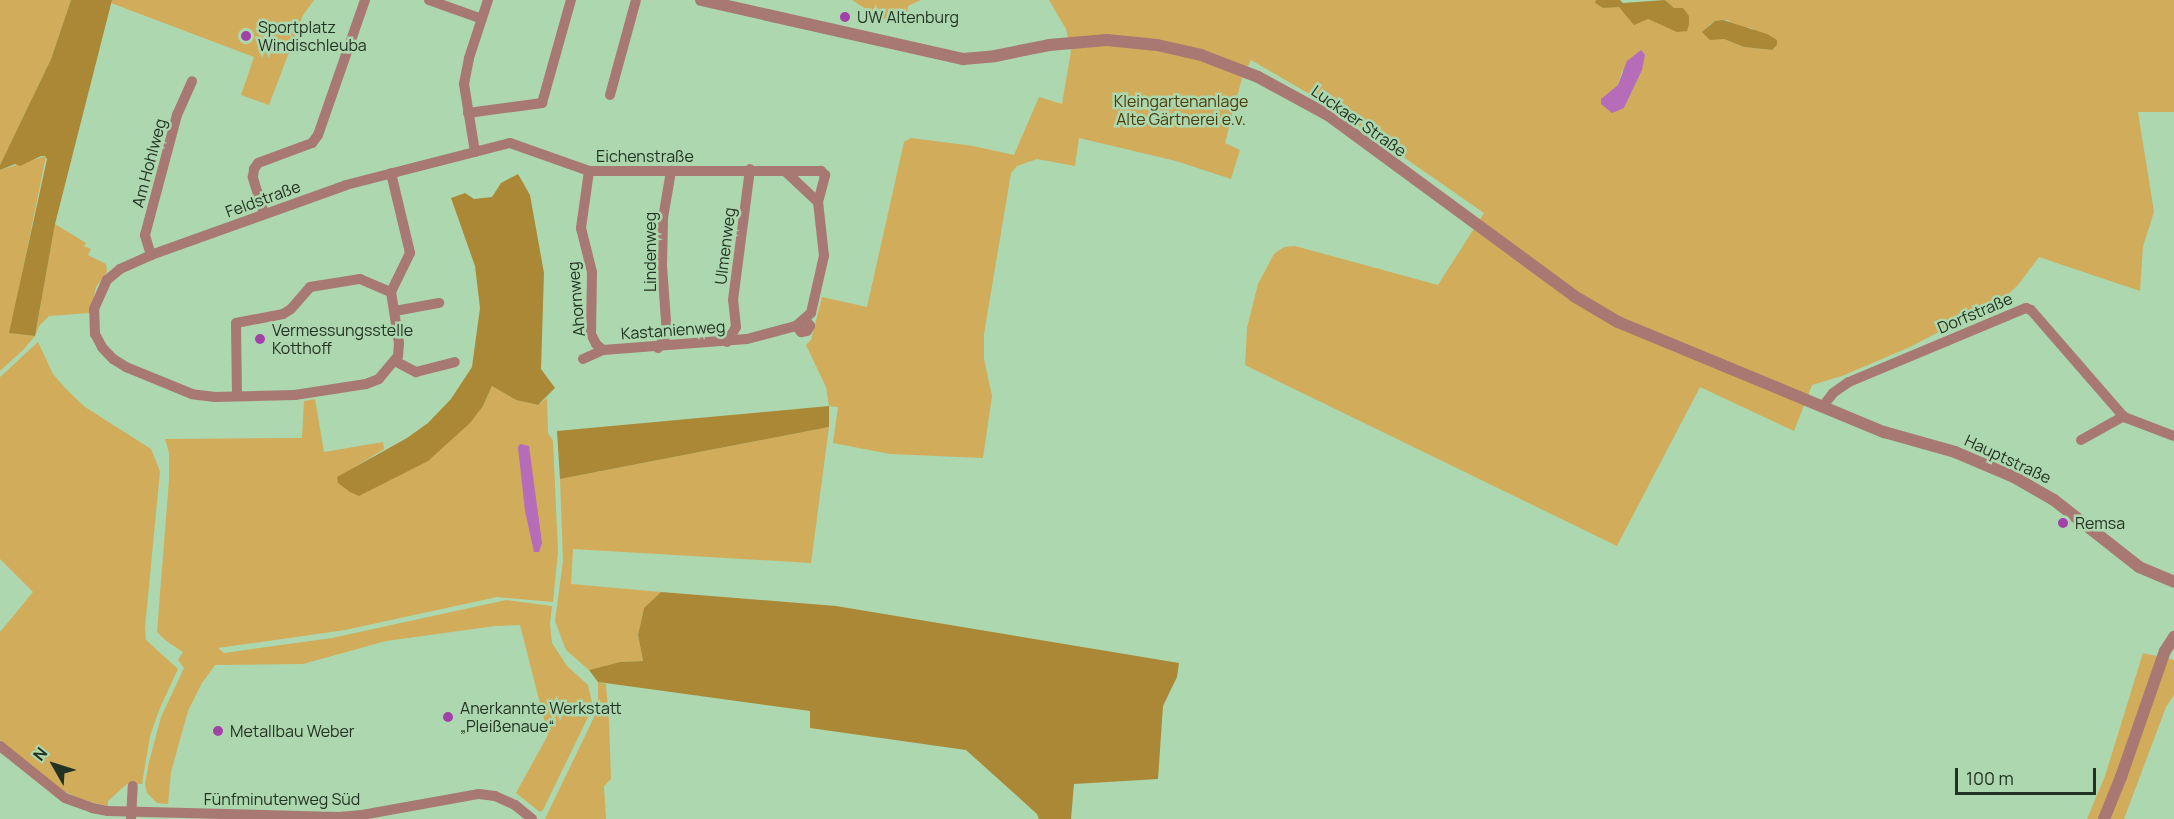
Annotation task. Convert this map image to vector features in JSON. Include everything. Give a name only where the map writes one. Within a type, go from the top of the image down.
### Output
[{"type":"street","points":[[264,214],[253,177],[254,169],[258,163],[312,143],[318,135],[365,0]]},
{"type":"street","points":[[429,0],[482,19]]},
{"type":"street","points":[[475,152],[464,84],[469,58],[488,0]]},
{"type":"street","points":[[468,113],[542,103],[572,0]]},
{"type":"street","points":[[610,95],[636,0]]},
{"type":"street","name":"Luckaer Straße","points":[[701,0],[963,59],[995,56],[1049,45],[1107,40],[1157,45],[1201,55],[1258,77],[1328,115],[1574,296],[1618,322],[1809,400]]},
{"type":"street","name":"Am Hohlweg","points":[[151,255],[145,235],[177,115],[192,81]]},
{"type":"street","name":"Eichenstraße","points":[[475,152],[510,143],[589,171],[750,169],[821,171],[825,175],[818,202]]},
{"type":"street","name":"Feldstraße","points":[[237,396],[215,398],[192,394],[126,367],[102,347],[95,334],[93,317],[100,291],[107,280],[120,269],[151,255],[346,185],[475,152]]},
{"type":"street","name":"Ulmenweg","points":[[736,327],[733,300],[750,169]]},
{"type":"street","name":"Ahornweg","points":[[589,171],[580,228],[592,272],[591,334],[596,344],[603,350]]},
{"type":"street","name":"Lindenweg","points":[[667,334],[662,266],[663,218],[670,171]]},
{"type":"street","points":[[785,171],[818,202]]},
{"type":"street","points":[[391,173],[410,253],[391,292],[399,343],[395,360],[379,379],[366,384],[295,395],[237,396],[236,323],[283,314],[291,309],[310,287],[360,279],[391,292]]},
{"type":"street","name":"Kastanienweg","points":[[591,334],[583,359],[603,350],[658,348],[747,339],[797,324],[810,314],[824,256],[818,202]]},
{"type":"street","points":[[395,311],[439,303]]},
{"type":"street","name":"Dorfstraße","points":[[1823,405],[1833,393],[1849,382],[2026,308],[2031,310],[2124,416],[2174,436]]},
{"type":"street","points":[[727,342],[736,327],[747,339]]},
{"type":"street","points":[[658,348],[667,334],[678,346]]},
{"type":"street","points":[[395,360],[416,372],[455,362]]},
{"type":"street","name":"Hauptstraße","points":[[1809,400],[1884,432],[1954,452],[2014,477],[2054,500],[2139,567],[2174,582]]},
{"type":"street","points":[[2081,440],[2124,416]]},
{"type":"street","points":[[2104,819],[2165,651],[2174,637]]},
{"type":"street","name":"Fünfminutenweg Süd","points":[[0,746],[65,798],[92,808],[131,816],[362,816],[479,794],[495,796],[515,805],[532,819]]},
{"type":"street","points":[[131,816],[133,786]]},
{"type":"green space","points":[[0,0],[71,0],[51,59],[0,165]]},
{"type":"green space","name":"Sportplatz Windischleuba","points":[[112,0],[314,0],[303,15],[269,105],[241,95],[254,57],[111,3]]},
{"type":"green space","points":[[852,0],[921,0],[908,6],[907,26],[878,17]]},
{"type":"green space","name":"Kleingartenanlage Alte Gärtnerei e.v.","points":[[1049,0],[1596,0],[1595,3],[1603,8],[1619,6],[1678,32],[1674,8],[1665,0],[2174,0],[2174,112],[2138,112],[2154,212],[2143,246],[2140,291],[2039,257],[2018,285],[2004,298],[1910,347],[1842,376],[1812,385],[1794,431],[1700,387],[1617,546],[1245,365],[1247,328],[1258,284],[1274,254],[1284,247],[1295,246],[1438,285],[1484,213],[1330,106],[1251,60],[1242,78],[1225,143],[1240,150],[1231,179],[1176,161],[1079,138],[1075,166],[1037,159],[1017,166],[1011,173],[984,334],[984,359],[992,396],[983,458],[890,454],[833,443],[838,407],[829,406],[826,387],[806,345],[811,340],[822,297],[867,307],[904,142],[911,138],[973,146],[1014,155],[1039,97],[1062,104],[1071,51],[1066,29]],"holes":[[[1727,20],[1738,27],[1751,28],[1777,44],[1771,50],[1744,47],[1724,39],[1708,26],[1715,21]],[[1642,70],[1624,108],[1608,94],[1618,85],[1622,71]]]},
{"type":"green space","points":[[46,156],[10,333],[35,336],[0,371],[0,170]]},
{"type":"green space","points":[[55,224],[86,243],[84,246],[91,249],[88,255],[106,264],[107,272],[96,287],[90,313],[49,316],[39,326],[35,336]]},
{"type":"green space","points":[[38,342],[53,374],[66,389],[85,407],[151,449],[160,471],[145,628],[146,640],[178,669],[150,736],[142,784],[127,784],[108,801],[108,806],[82,800],[62,790],[0,740],[0,632],[33,592],[0,559],[0,377]]},
{"type":"green space","points":[[492,386],[516,400],[538,405],[547,398],[548,433],[553,441],[558,551],[553,602],[497,597],[345,630],[218,648],[224,653],[332,638],[506,600],[552,606],[550,624],[552,643],[567,666],[588,685],[593,707],[543,810],[540,812],[516,793],[548,735],[520,625],[495,626],[386,641],[303,664],[215,665],[202,683],[188,711],[171,772],[168,804],[157,803],[147,793],[145,784],[149,762],[161,717],[184,668],[178,660],[183,652],[157,632],[169,480],[169,453],[165,439],[302,438],[304,401],[315,399],[324,452],[383,442],[384,449],[345,473],[338,483],[483,406]]},
{"type":"green space","points":[[829,427],[811,563],[573,549],[571,584],[661,592],[644,608],[638,635],[643,661],[620,662],[589,670],[566,650],[555,621],[563,561],[560,479]]},
{"type":"green space","points":[[2143,653],[2174,660],[2174,695],[2166,707],[2124,819],[2087,819],[2105,776]]},
{"type":"green space","points":[[598,682],[606,684],[609,722],[611,779],[604,786],[606,819],[545,819],[598,709]]},
{"type":"shaded area","points":[[71,0],[112,0],[55,224],[35,336],[9,333],[47,159],[41,156],[20,166],[15,164],[0,170],[0,165],[51,59]]},
{"type":"shaded area","points":[[1596,0],[1620,0],[1623,3],[1665,0],[1674,8],[1683,8],[1689,16],[1687,31],[1677,32],[1648,19],[1634,25],[1619,7],[1603,8],[1595,3]]},
{"type":"shaded area","points":[[1723,20],[1767,34],[1777,40],[1777,45],[1772,50],[1744,47],[1724,39],[1710,40],[1702,32],[1715,21]]},
{"type":"shaded area","points":[[1641,50],[1645,55],[1642,70],[1624,108],[1612,113],[1601,104],[1601,99],[1618,85],[1627,61]]},
{"type":"shaded area","points":[[518,174],[530,195],[544,273],[541,369],[555,388],[538,405],[516,400],[492,386],[483,406],[470,423],[428,461],[359,496],[350,492],[338,483],[337,477],[407,438],[428,423],[451,399],[472,367],[480,308],[475,266],[451,198],[465,193],[474,199],[492,197],[501,183]]},
{"type":"shaded area","points":[[829,406],[829,427],[560,479],[557,431]]},
{"type":"shaded area","points":[[520,444],[529,446],[542,543],[539,552],[534,552],[525,511],[518,447]]},
{"type":"shaded area","points":[[661,592],[836,606],[1179,663],[1177,677],[1163,706],[1158,779],[1074,784],[1071,819],[1039,819],[1037,814],[966,750],[810,728],[810,711],[598,682],[589,670],[620,662],[643,661],[638,635],[644,608]]},
{"type":"place","name":"UW Altenburg","points":[[845,17]]},
{"type":"place","name":"Sportplatz Windischleuba","points":[[246,36]]},
{"type":"place","name":"Vermessungsstelle Kotthoff","points":[[260,339]]},
{"type":"place","name":"Remsa","points":[[2063,523]]},
{"type":"place","name":"Anerkannte Werkstatt „Pleißenaue“","points":[[448,717]]},
{"type":"place","name":"Metallbau Weber","points":[[218,731]]}]
